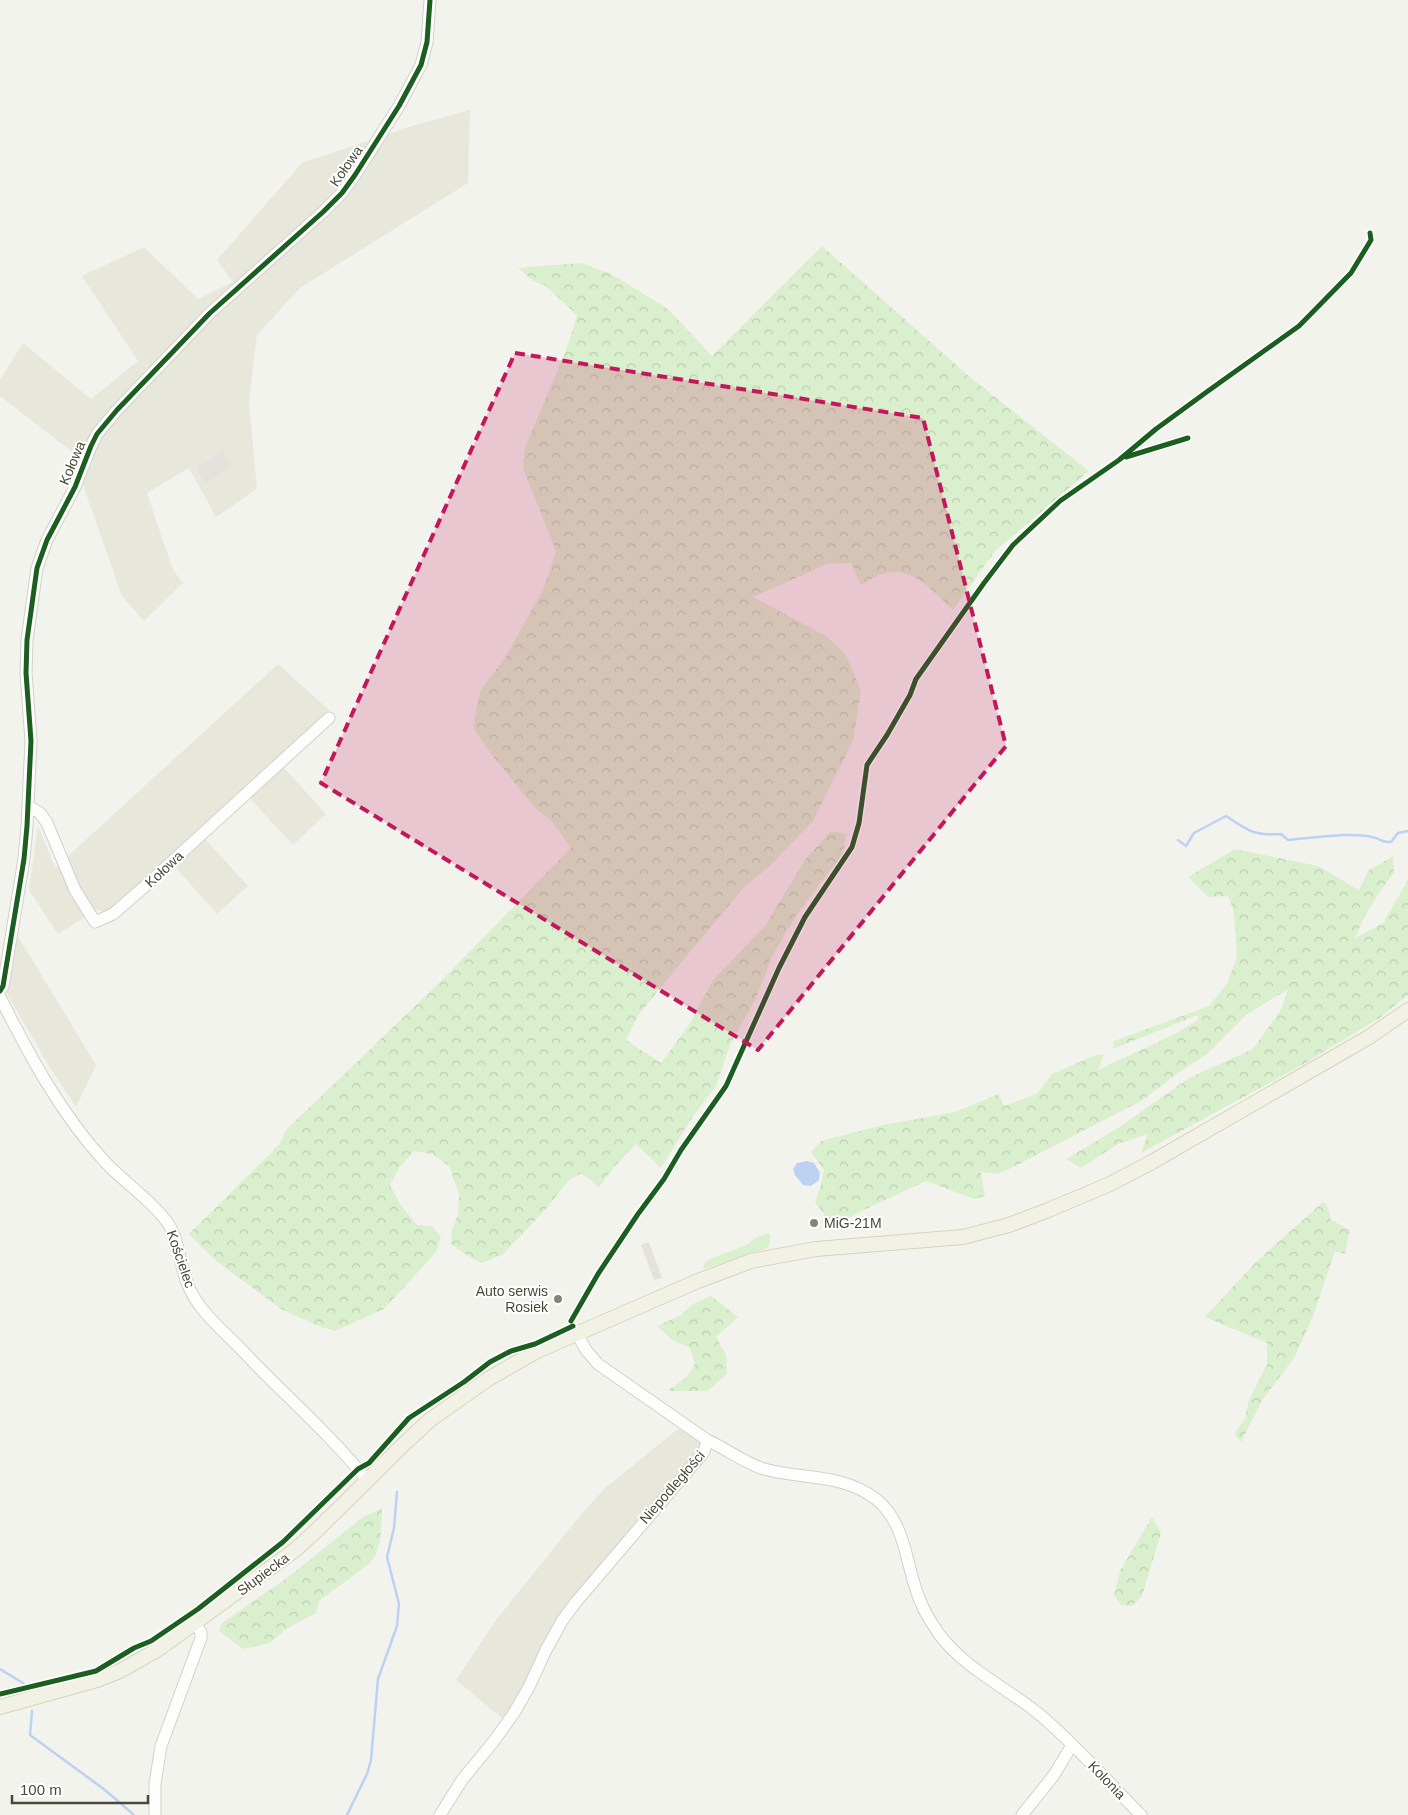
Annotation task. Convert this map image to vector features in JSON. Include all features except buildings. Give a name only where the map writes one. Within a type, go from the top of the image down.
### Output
[{"type":"main road","name":"Słupiecka","points":[[0,1707],[88,1683],[120,1671],[158,1650],[295,1550],[430,1420],[488,1379],[525,1357],[698,1281],[750,1261],[816,1249],[963,1237],[1009,1225],[1046,1211],[1110,1184],[1160,1158],[1369,1037],[1408,1010]]},
{"type":"street","name":"Kołowa","points":[[0,991],[3,986],[24,859],[30,741],[26,654],[33,587],[43,549],[75,487],[97,434],[117,410],[196,327],[303,231],[342,193],[383,132],[421,65],[428,42],[430,0]]},
{"type":"street","name":"Kołowa","points":[[28,806],[40,813],[47,823],[75,890],[95,922],[112,914],[143,888],[329,718]]},
{"type":"street","name":"Kościelec","points":[[0,996],[40,1072],[82,1134],[105,1162],[168,1223],[177,1242],[192,1294],[200,1307],[338,1445],[367,1480]]},
{"type":"street","points":[[577,1334],[586,1350],[598,1364],[707,1440]]},
{"type":"street","name":"Niepodległości","points":[[440,1815],[462,1780],[514,1713],[562,1621],[656,1506],[704,1452],[707,1440],[743,1461],[764,1469],[831,1479],[861,1489],[878,1501],[899,1530],[921,1604],[939,1634],[957,1654],[1039,1714],[1072,1746]]},
{"type":"street","points":[[155,1815],[155,1784],[161,1746],[201,1638],[201,1632],[195,1624]]},
{"type":"street","points":[[1022,1815],[1054,1775],[1072,1746]]},
{"type":"street","name":"Kolonia","points":[[1072,1746],[1093,1764],[1141,1815]]},
{"type":"highlighted area","points":[[515,353],[923,418],[1006,746],[758,1050],[321,783]]},
{"type":"shaded area","points":[[470,110],[468,183],[300,288],[257,335],[249,401],[257,489],[216,517],[189,468],[147,493],[173,570],[183,583],[144,621],[122,596],[71,451],[0,396],[0,380],[23,343],[91,399],[138,361],[82,276],[144,247],[198,299],[233,282],[217,260],[302,163],[412,126]]},
{"type":"shaded area","points":[[224,451],[232,467],[205,483],[196,468]]},
{"type":"shaded area","points":[[278,664],[329,710],[276,759],[326,814],[293,845],[242,790],[197,830],[248,886],[217,914],[167,858],[108,912],[96,910],[58,934],[29,890],[38,826],[55,868]]},
{"type":"shaded area","points":[[16,933],[96,1065],[76,1107],[52,1071],[7,994]]},
{"type":"shaded area","points":[[649,1242],[662,1278],[654,1280],[641,1245]]},
{"type":"shaded area","points":[[679,1428],[702,1444],[547,1643],[503,1719],[456,1680],[496,1620],[579,1517],[604,1489]]},
{"type":"green space","points":[[822,246],[971,378],[1089,471],[995,551],[953,610],[920,580],[901,573],[891,572],[879,575],[861,585],[851,563],[827,564],[753,597],[826,636],[846,655],[861,690],[853,741],[813,821],[769,867],[746,885],[637,1017],[626,1040],[661,1063],[689,1025],[713,980],[765,926],[805,860],[831,831],[846,834],[843,854],[801,908],[772,956],[756,998],[730,1045],[716,1086],[691,1119],[661,1168],[636,1144],[615,1166],[599,1187],[582,1173],[569,1180],[545,1210],[503,1254],[482,1263],[469,1257],[451,1244],[452,1230],[458,1215],[459,1194],[449,1166],[432,1154],[414,1151],[399,1168],[390,1185],[400,1204],[417,1225],[432,1226],[441,1237],[436,1252],[384,1309],[335,1331],[318,1326],[281,1309],[215,1260],[189,1234],[269,1155],[280,1143],[287,1129],[437,985],[571,848],[550,819],[536,809],[492,755],[473,727],[480,691],[505,658],[544,588],[556,551],[523,468],[525,447],[563,358],[577,315],[546,286],[533,281],[518,268],[581,263],[611,274],[668,309],[712,356]]},
{"type":"green space","points":[[1235,849],[1318,866],[1359,890],[1368,871],[1393,856],[1394,873],[1372,904],[1355,938],[1383,923],[1408,880],[1408,995],[1381,1017],[1302,1065],[1141,1153],[1148,1134],[1118,1144],[1081,1168],[1066,1159],[1118,1128],[1189,1078],[1253,1049],[1281,1010],[1288,989],[1246,1015],[1207,1054],[1175,1075],[1143,1100],[1009,1169],[997,1174],[981,1172],[985,1196],[974,1199],[926,1181],[853,1215],[842,1229],[827,1218],[815,1202],[824,1170],[811,1152],[821,1141],[883,1125],[955,1112],[999,1094],[1004,1106],[1037,1094],[1052,1074],[1096,1055],[1104,1054],[1098,1070],[1175,1034],[1199,1019],[1198,1015],[1113,1049],[1114,1041],[1209,1006],[1227,984],[1237,957],[1234,912],[1228,896],[1208,897],[1188,877]]},
{"type":"green space","points":[[1323,1202],[1328,1207],[1331,1220],[1350,1230],[1345,1254],[1335,1251],[1314,1314],[1294,1358],[1263,1399],[1241,1442],[1234,1434],[1245,1419],[1249,1400],[1267,1365],[1267,1343],[1205,1317],[1255,1263]]},
{"type":"green space","points":[[767,1233],[770,1235],[770,1241],[765,1249],[703,1269],[704,1264],[708,1260],[748,1244]]},
{"type":"green space","points":[[711,1296],[738,1317],[716,1337],[726,1355],[727,1374],[708,1391],[667,1391],[687,1377],[695,1364],[690,1348],[672,1340],[657,1326],[681,1315],[693,1304]]},
{"type":"green space","points":[[382,1508],[379,1545],[374,1558],[369,1564],[319,1601],[316,1613],[286,1629],[270,1643],[243,1649],[219,1631],[222,1623],[287,1578],[363,1517]]},
{"type":"green space","points":[[1152,1517],[1161,1533],[1142,1596],[1132,1606],[1121,1605],[1114,1596],[1120,1571]]},
{"type":"water","points":[[807,1161],[814,1163],[820,1173],[819,1180],[811,1186],[803,1185],[793,1169],[797,1163]]},
{"type":"waterway","points":[[1178,840],[1186,846],[1194,833],[1226,816],[1252,831],[1265,834],[1281,834],[1288,840],[1353,835],[1391,842],[1398,833],[1408,831]]},
{"type":"waterway","points":[[347,1815],[367,1774],[371,1760],[378,1679],[397,1626],[399,1604],[387,1557],[394,1528],[397,1492]]},
{"type":"waterway","points":[[0,1669],[23,1683],[27,1690]]},
{"type":"waterway","points":[[32,1711],[30,1735],[105,1790],[134,1815]]},
{"type":"cycle path","points":[[0,991],[3,986],[24,859],[31,741],[26,673],[27,640],[37,568],[47,540],[75,487],[97,434],[117,410],[210,313],[323,212],[342,193],[355,175],[399,106],[421,65],[427,42],[430,0]]},
{"type":"cycle path","points":[[571,1321],[598,1274],[726,1086],[779,968],[805,917],[852,847],[859,823],[867,765],[910,695],[916,679],[984,583],[1013,545],[1060,501],[1119,460],[1156,429],[1299,326],[1351,273],[1371,240],[1370,233]]},
{"type":"cycle path","points":[[1126,457],[1188,438]]},
{"type":"cycle path","points":[[0,1694],[96,1671],[134,1648],[151,1641],[198,1609],[283,1542],[358,1469],[369,1463],[409,1418],[464,1382],[490,1362],[511,1351],[535,1344],[573,1326]]},
{"type":"place","name":"MiG-21M","points":[[814,1223]]},
{"type":"place","name":"Auto serwis Rosiek","points":[[558,1299]]}]
